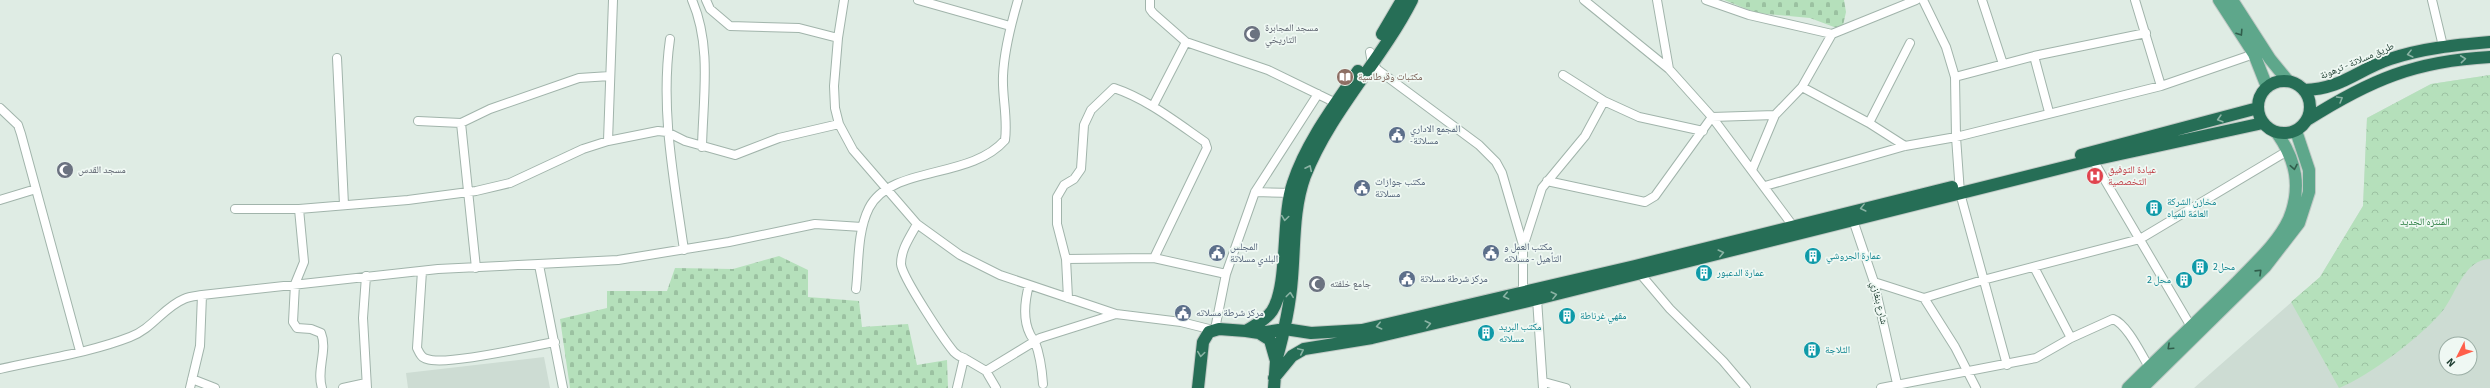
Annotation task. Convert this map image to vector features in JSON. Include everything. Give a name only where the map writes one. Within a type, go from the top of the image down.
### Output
[{"type":"highway","points":[[1274,383],[1276,361],[1285,329],[1292,278],[1296,211],[1295,193],[1402,0]]},
{"type":"highway","points":[[1246,331],[1269,315],[1277,300],[1284,225],[1295,193],[1301,161],[1336,103],[1371,58],[1412,0]]},
{"type":"highway","name":"طريق مسلاتة - ترهونة","points":[[2304,90],[2323,90],[2390,59],[2443,46],[2490,42]]},
{"type":"highway","points":[[2307,120],[2310,110],[2309,99],[2304,90],[2297,84],[2288,81],[2280,81],[2266,87],[2258,100],[2258,108],[2263,122],[2277,133],[2296,131],[2307,120],[2355,90],[2384,77],[2433,62],[2490,57]]},
{"type":"highway","points":[[1274,383],[1292,356],[1304,349],[1372,338],[1523,292],[1637,270],[1854,220],[1960,189],[2216,121],[2258,108]]},
{"type":"highway","points":[[1198,388],[1203,342],[1207,335],[1214,330],[1259,333],[1285,329],[1311,333],[1362,330],[1537,299],[1793,226],[2263,122]]},
{"type":"highway","points":[[1259,333],[1272,342],[1276,361]]},
{"type":"main road","points":[[2219,0],[2254,54],[2266,87]]},
{"type":"main road","points":[[2232,0],[2270,59],[2288,81]]},
{"type":"main road","points":[[2236,288],[2265,267],[2299,222],[2309,192],[2309,170],[2296,131]]},
{"type":"main road","points":[[2142,388],[2236,288],[2277,238],[2290,217],[2295,199],[2296,180],[2289,150],[2277,133]]},
{"type":"main road","points":[[2128,388],[2149,367],[2194,331]]},
{"type":"street","points":[[608,141],[613,0]]},
{"type":"street","points":[[692,0],[700,20],[705,44],[702,147]]},
{"type":"street","points":[[706,0],[710,9],[730,26],[799,28],[838,38]]},
{"type":"street","points":[[844,0],[838,38],[834,86],[835,108],[839,124],[853,150],[885,189],[917,224],[960,255],[1000,275],[1116,314],[1181,322],[1214,330],[1226,274],[1255,192],[1318,94]]},
{"type":"street","points":[[918,0],[1010,26]]},
{"type":"street","points":[[856,289],[862,227],[871,205],[885,189],[903,181],[970,164],[1000,146],[1005,140],[1006,102],[1003,75],[1010,26],[1018,0]]},
{"type":"street","points":[[1150,0],[1150,9],[1153,13],[1186,42],[1268,70],[1336,103]]},
{"type":"street","points":[[1584,0],[1669,70],[1712,117],[1765,186],[1793,226]]},
{"type":"street","points":[[1657,0],[1669,70]]},
{"type":"street","points":[[1706,0],[1749,15],[1832,34],[1916,0]]},
{"type":"street","points":[[1923,0],[1946,47],[1955,78],[1956,137],[1960,189],[1982,280],[2007,365]]},
{"type":"street","points":[[1982,0],[2003,64]]},
{"type":"street","points":[[2135,0],[2146,33],[2160,86]]},
{"type":"street","points":[[2432,0],[2443,46]]},
{"type":"street","points":[[1955,78],[2034,56],[2146,33]]},
{"type":"street","points":[[1752,170],[1775,115],[1802,87],[1832,34]]},
{"type":"street","points":[[670,39],[666,78],[668,132],[684,250]]},
{"type":"street","points":[[1152,106],[1186,42]]},
{"type":"street","points":[[1869,123],[1910,43]]},
{"type":"street","points":[[1765,186],[1905,146],[1956,137],[2049,112],[2160,86],[2254,54]]},
{"type":"street","points":[[2034,56],[2049,112]]},
{"type":"street","points":[[337,58],[344,205]]},
{"type":"street","points":[[1371,58],[1384,75],[1479,144],[1496,162],[1502,173],[1523,245],[1523,292]]},
{"type":"street","points":[[1563,75],[1604,101],[1639,116],[1703,131]]},
{"type":"street","points":[[418,121],[461,123],[490,109],[579,78],[610,76]]},
{"type":"street","points":[[1802,87],[1869,123],[1905,146]]},
{"type":"street","points":[[1068,298],[1066,259],[1057,224],[1057,197],[1064,185],[1074,179],[1081,169],[1084,125],[1091,110],[1114,88],[1127,92],[1152,106],[1205,142],[1207,148],[1154,258]]},
{"type":"street","points":[[1523,245],[1534,208],[1547,181],[1585,136],[1604,101]]},
{"type":"street","points":[[0,108],[18,125],[80,351]]},
{"type":"street","points":[[1712,117],[1775,115]]},
{"type":"street","points":[[1547,181],[1645,202],[1656,196],[1712,117]]},
{"type":"street","points":[[461,123],[476,268]]},
{"type":"street","points":[[235,209],[299,209],[408,200],[467,191],[510,183],[576,152],[608,141],[658,131],[668,132],[702,147],[735,155],[779,138],[839,124]]},
{"type":"street","points":[[1874,282],[1924,298],[1982,280],[2140,239],[2289,150]]},
{"type":"street","points":[[2093,160],[2194,331]]},
{"type":"street","points":[[0,200],[36,189]]},
{"type":"street","points":[[1255,192],[1295,193]]},
{"type":"street","points":[[299,209],[304,262],[295,284],[294,325],[301,329],[318,331],[323,338],[319,380],[322,388]]},
{"type":"street","name":"شارع بنغازي","points":[[1854,220],[1874,282],[1898,386]]},
{"type":"street","points":[[917,224],[903,253],[901,265],[903,274],[954,351],[986,371],[996,388]]},
{"type":"street","points":[[0,369],[80,351],[131,337],[154,322],[174,304],[185,298],[202,294],[422,271],[618,260],[684,250],[803,226],[862,227]]},
{"type":"street","points":[[1066,259],[1154,258],[1226,274]]},
{"type":"street","points":[[540,265],[563,388]]},
{"type":"street","points":[[2034,267],[2071,338]]},
{"type":"street","points":[[1637,270],[1670,308],[1723,361],[1746,388]]},
{"type":"street","points":[[422,271],[417,348],[420,354],[426,359],[455,360],[555,342]]},
{"type":"street","points":[[343,388],[367,385],[362,318],[366,276]]},
{"type":"street","points":[[1029,285],[1025,305],[1030,333],[1035,341],[1043,384]]},
{"type":"street","points":[[190,388],[200,346],[202,294]]},
{"type":"street","points":[[1924,298],[1976,388]]},
{"type":"street","points":[[1537,299],[1543,385],[1566,388]]},
{"type":"street","points":[[986,371],[1035,341],[1116,314]]},
{"type":"street","points":[[1881,388],[2007,365],[2036,358],[2071,338],[2113,319],[2124,327],[2149,367]]},
{"type":"street","points":[[957,388],[964,358]]},
{"type":"street","points":[[192,379],[215,388]]},
{"type":"shaded area","name":"المنتزه الجديد","points":[[2490,75],[2490,388],[2194,388],[2320,277],[2363,206],[2367,118],[2431,84]]},
{"type":"shaded area","points":[[544,357],[550,388],[408,388],[406,373]]},
{"type":"green space","points":[[1724,0],[1844,0],[1846,12],[1842,30],[1810,18],[1757,13]]},
{"type":"green space","name":"المنتزه الجديد","points":[[2490,75],[2490,259],[2481,260],[2468,271],[2462,278],[2444,309],[2410,342],[2365,375],[2339,388],[2291,302],[2320,277],[2363,206],[2367,118],[2431,84]]},
{"type":"green space","points":[[779,256],[808,270],[808,297],[859,301],[862,327],[908,324],[917,365],[947,360],[948,388],[570,388],[560,319],[607,308],[607,291],[667,291],[675,268],[733,269]]},
{"type":"place","name":"مسجد المجابرة التاريخي","points":[[1252,34]]},
{"type":"place","name":"مكتبات وقرطاسية","points":[[1345,77]]},
{"type":"place","name":"المجمع الاداري -مسلاتة","points":[[1397,135]]},
{"type":"place","name":"مسجد القدس","points":[[65,170]]},
{"type":"place","name":"عيادة التوفيق التخصصية","points":[[2095,176]]},
{"type":"place","name":"مكتب جوازات مسلاتة","points":[[1362,188]]},
{"type":"place","name":"مخازن الشركة العامة للمياه","points":[[2154,208]]},
{"type":"place","name":"المجلس البلدي مسلاتة","points":[[1217,253]]},
{"type":"place","name":"مكتب العمل و التأهيل - مسلاته","points":[[1491,253]]},
{"type":"place","name":"عمارة الجروشي","points":[[1813,256]]},
{"type":"place","name":"محل2","points":[[2200,267]]},
{"type":"place","name":"عمارة الدعبور","points":[[1704,273]]},
{"type":"place","name":"مركز شرطة مسلاتة","points":[[1407,279]]},
{"type":"place","name":"محل 2","points":[[2184,280]]},
{"type":"place","name":"جامع خلفته","points":[[1317,284]]},
{"type":"place","name":"مركز شرطة مسلاته","points":[[1183,313]]},
{"type":"place","name":"مقهي غرناطة","points":[[1567,316]]},
{"type":"place","name":"مكتب البريد مسلاته","points":[[1486,333]]},
{"type":"place","name":"الثلاجة","points":[[1812,350]]}]
